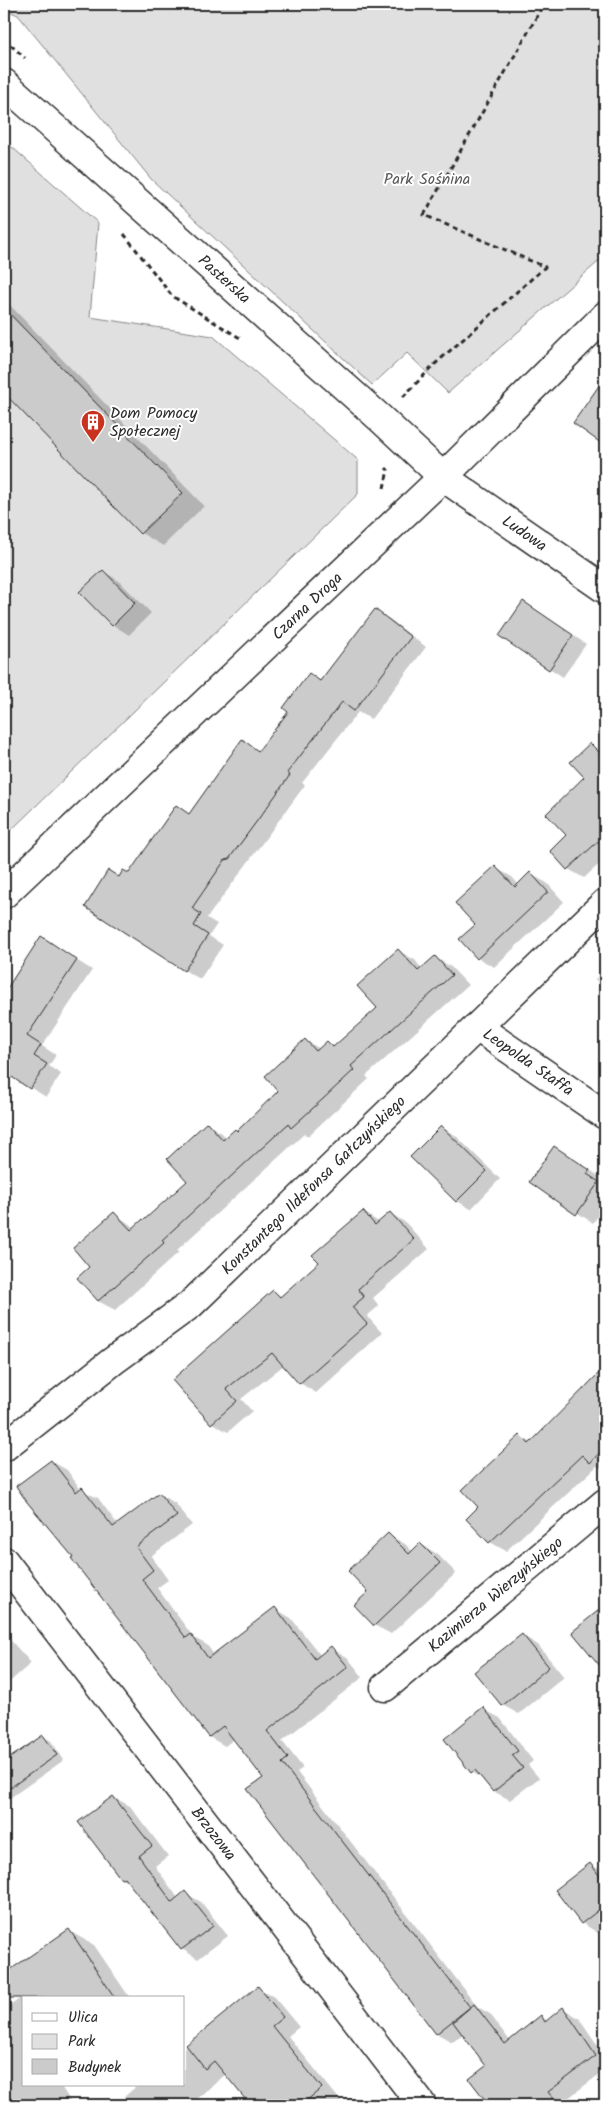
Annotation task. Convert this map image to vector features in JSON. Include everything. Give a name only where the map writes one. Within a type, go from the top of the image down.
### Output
[{"type":"street","name":"Pasterska","points":[[4,83],[381,418],[442,477]]},
{"type":"street","name":"Czarna Droga","points":[[4,894],[442,477],[605,316]]},
{"type":"street","name":"Ludowa","points":[[442,477],[605,589]]},
{"type":"street","name":"Konstantego Ildefonsa Gałczyńskiego","points":[[4,1448],[113,1361],[191,1304],[605,903]]},
{"type":"street","name":"Leopolda Staffa","points":[[477,1026],[605,1115]]},
{"type":"street","name":"Kazimierza Wierzyńskiego","points":[[385,1687],[605,1503]]},
{"type":"street","name":"Brzozowa","points":[[4,1561],[422,2105]]},
{"type":"path","points":[[381,418],[435,364],[545,267],[424,215],[544,4]]},
{"type":"green space","name":"Park Sośnina","points":[[4,4],[605,4],[605,256],[448,393],[407,353],[372,385],[151,179],[18,15],[4,9]]},
{"type":"green space","points":[[4,140],[98,223],[90,317],[213,336],[358,460],[358,494],[4,837]]},
{"type":"building","name":"Dom Pomocy Społecznej","points":[[4,308],[183,493],[140,534],[4,393]]},
{"type":"building","points":[[605,377],[605,446],[573,423]]},
{"type":"building","points":[[103,570],[135,603],[112,626],[79,592]]},
{"type":"building","points":[[523,601],[573,635],[549,670],[499,636]]},
{"type":"building","points":[[375,609],[411,637],[354,711],[342,702],[287,773],[290,775],[229,859],[225,860],[192,908],[201,914],[194,926],[208,935],[184,971],[85,907],[108,870],[119,877],[123,870],[129,873],[176,805],[189,814],[242,739],[258,751],[288,712],[283,708],[309,673],[320,681]]},
{"type":"building","points":[[590,743],[605,758],[605,835],[567,870],[550,851],[566,835],[546,814],[584,777],[570,762]]},
{"type":"building","points":[[495,866],[515,887],[530,872],[548,892],[477,959],[459,939],[475,925],[455,903]]},
{"type":"building","points":[[41,936],[77,960],[27,1036],[41,1045],[34,1056],[47,1064],[30,1089],[4,1072],[4,993]]},
{"type":"building","points":[[398,949],[418,971],[435,956],[452,975],[351,1066],[354,1070],[323,1099],[291,1128],[288,1124],[162,1240],[164,1243],[98,1301],[77,1278],[89,1267],[73,1248],[114,1212],[131,1230],[144,1220],[187,1181],[167,1159],[207,1122],[223,1140],[235,1129],[237,1131],[278,1091],[265,1076],[305,1039],[316,1051],[327,1041],[333,1047],[377,1008],[357,986]]},
{"type":"building","points":[[441,1126],[487,1171],[456,1202],[410,1157]]},
{"type":"building","points":[[554,1146],[590,1170],[587,1174],[599,1182],[576,1215],[529,1182]]},
{"type":"building","points":[[363,1211],[375,1225],[390,1212],[414,1239],[358,1289],[364,1297],[352,1307],[367,1324],[299,1384],[272,1353],[226,1389],[237,1401],[211,1424],[172,1380],[273,1290],[280,1297],[319,1262],[312,1255]]},
{"type":"building","points":[[605,1367],[605,1447],[590,1463],[582,1455],[489,1543],[466,1519],[478,1507],[462,1490],[520,1435],[529,1444]]},
{"type":"building","points":[[51,1460],[76,1492],[82,1487],[113,1527],[159,1493],[177,1516],[136,1547],[153,1570],[142,1579],[186,1638],[191,1634],[208,1658],[275,1607],[315,1659],[331,1646],[348,1667],[267,1731],[288,1758],[282,1763],[470,2007],[436,2034],[247,1789],[263,1778],[223,1726],[209,1737],[71,1558],[73,1557],[16,1486]]},
{"type":"building","points":[[388,1533],[409,1554],[420,1543],[440,1563],[374,1626],[354,1605],[368,1592],[348,1571]]},
{"type":"building","points":[[605,1605],[605,1672],[572,1632]]},
{"type":"building","points":[[522,1634],[549,1667],[502,1706],[474,1672]]},
{"type":"building","points":[[483,1707],[518,1751],[512,1755],[523,1768],[493,1792],[475,1770],[471,1773],[444,1739]]},
{"type":"building","points":[[43,1735],[57,1755],[4,1792],[4,1762]]},
{"type":"building","points":[[113,1796],[152,1846],[139,1856],[172,1902],[185,1891],[213,1926],[181,1950],[124,1877],[121,1879],[78,1822]]},
{"type":"building","points":[[590,1863],[605,1883],[605,1905],[581,1924],[555,1890]]},
{"type":"building","points":[[69,1929],[114,1996],[22,1996],[22,1998],[4,1998],[4,1974]]},
{"type":"building","points":[[258,1986],[283,2017],[272,2026],[322,2088],[301,2105],[250,2105],[214,2061],[205,2069],[186,2045]]},
{"type":"building","points":[[474,2004],[505,2044],[541,2015],[545,2022],[563,2007],[596,2056],[548,2092],[559,2105],[489,2105],[469,2079],[486,2066],[453,2022]]},
{"type":"place","name":"Dom Pomocy Społecznej","points":[[93,443]]}]
